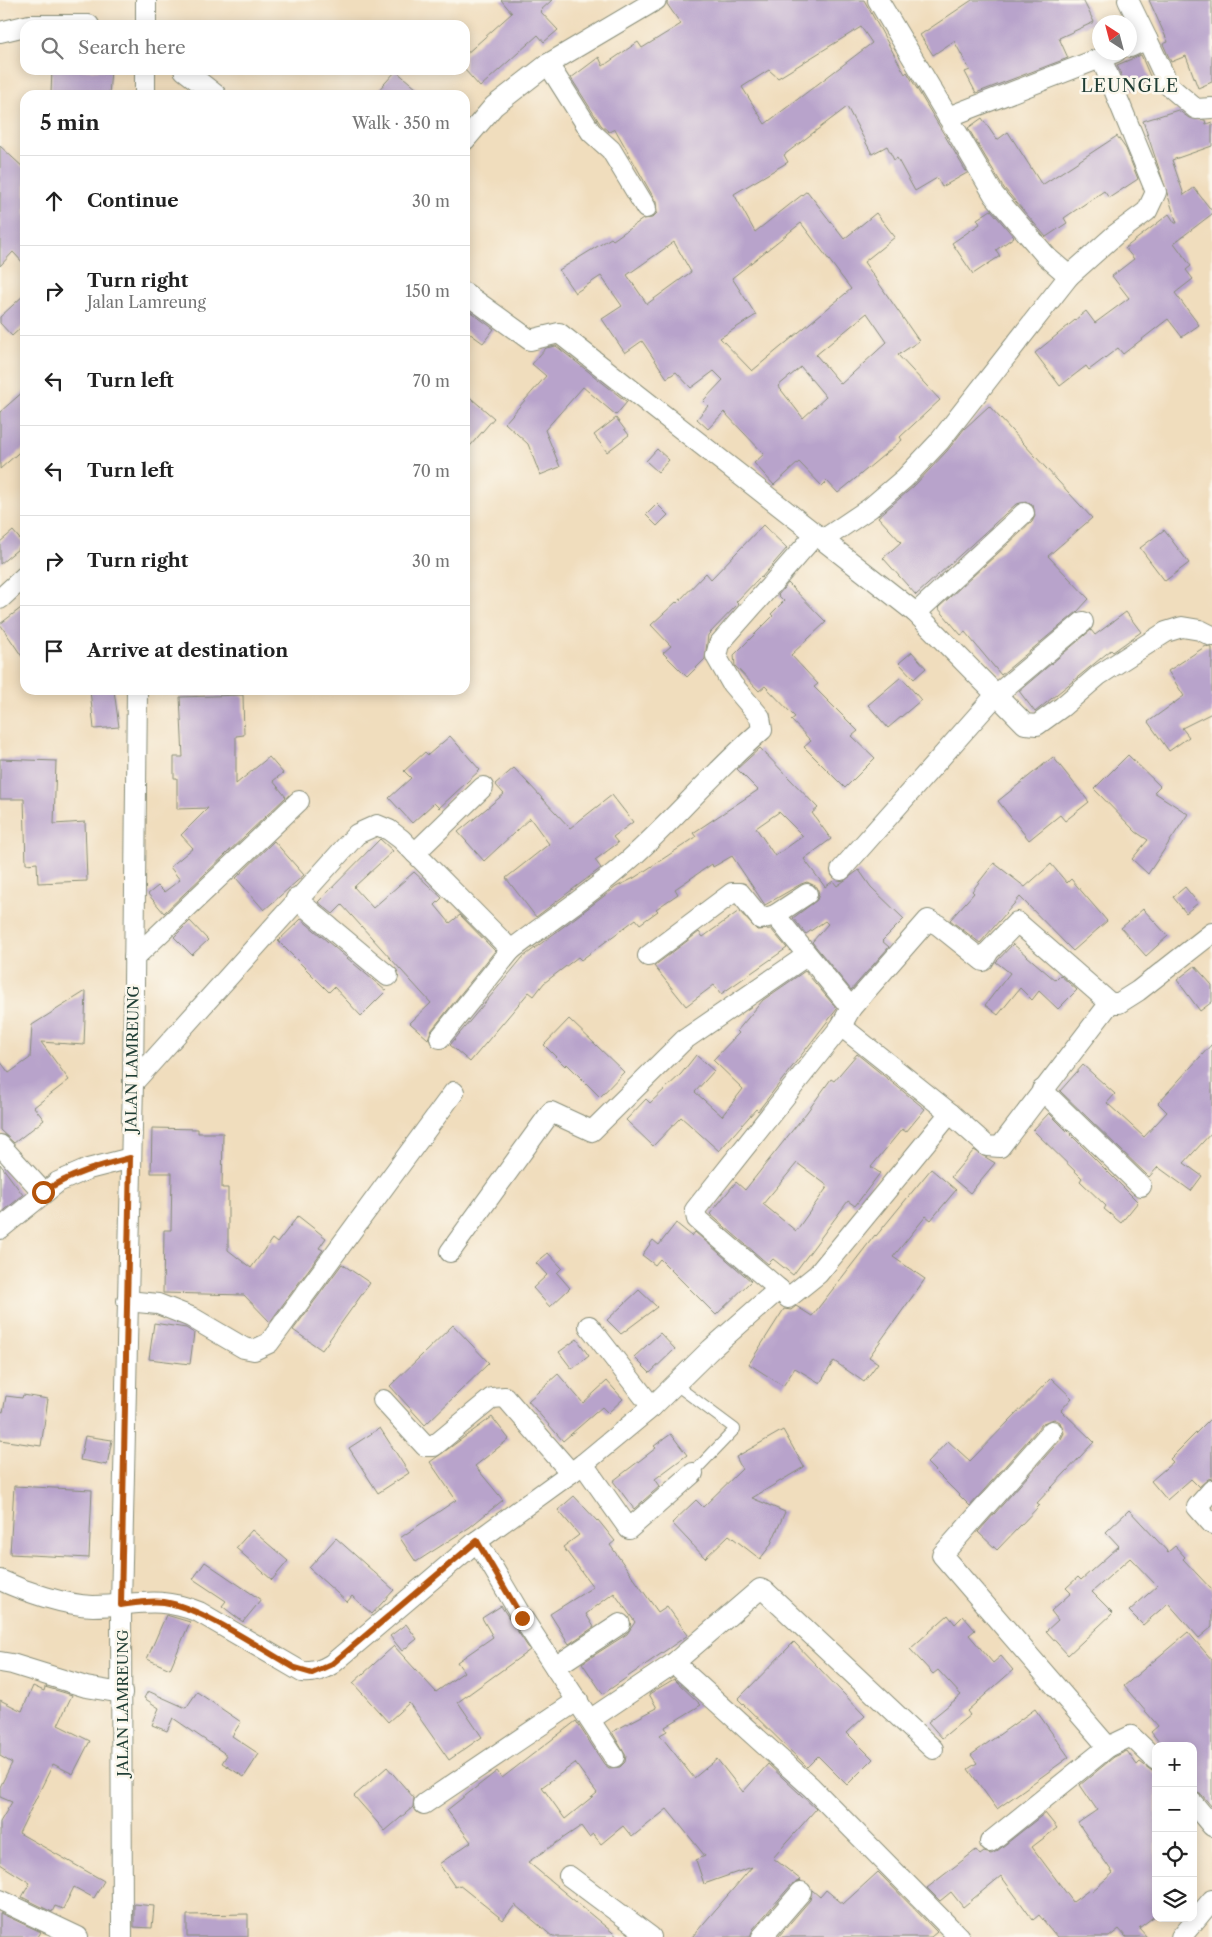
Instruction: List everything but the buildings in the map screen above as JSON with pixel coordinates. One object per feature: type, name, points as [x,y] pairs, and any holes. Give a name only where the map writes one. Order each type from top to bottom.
[{"type":"street","points":[[146,0],[146,20]]},
{"type":"street","points":[[470,134],[494,106],[548,64],[656,0]]},
{"type":"street","points":[[878,0],[994,195],[1047,257],[1069,276]]},
{"type":"street","points":[[1128,0],[1138,43],[1169,86],[1196,109],[1212,108]]},
{"type":"street","points":[[0,32],[20,27]]},
{"type":"street","points":[[948,117],[1095,60]]},
{"type":"street","points":[[440,1038],[511,950],[627,862],[668,824],[743,746],[762,730],[760,716],[732,684],[716,656],[719,644],[820,537],[870,508],[905,478],[939,442],[1069,276],[1116,234],[1147,211],[1156,192],[1110,60]]},
{"type":"street","points":[[548,64],[591,132],[611,150],[646,208]]},
{"type":"street","points":[[145,75],[145,90]]},
{"type":"street","points":[[190,75],[210,90]]},
{"type":"street","points":[[470,297],[530,340],[559,333],[916,613],[1025,724],[1037,725],[1062,707],[1099,675],[1166,632],[1182,627],[1200,630],[1212,636]]},
{"type":"street","points":[[916,613],[1024,513]]},
{"type":"street","points":[[0,599],[20,581]]},
{"type":"street","points":[[841,870],[996,695],[1083,622]]},
{"type":"street","name":"JALAN LAMREUNG","points":[[122,1937],[121,1605],[133,1083],[137,695]]},
{"type":"street","points":[[415,853],[483,786]]},
{"type":"street","points":[[134,958],[299,801]]},
{"type":"street","points":[[133,1083],[296,899],[357,834],[367,828],[377,825],[389,830],[415,853],[511,950]]},
{"type":"street","points":[[648,956],[732,893],[740,893],[761,919],[775,915],[807,894]]},
{"type":"street","points":[[296,899],[388,976]]},
{"type":"street","points":[[775,915],[806,956],[851,1008]]},
{"type":"street","points":[[950,1113],[818,1274],[788,1298],[697,1219],[695,1210],[841,1026],[851,1008],[928,920],[938,925],[983,962],[989,951],[1017,922],[1110,1002],[1119,1003],[1138,991],[1212,933]]},
{"type":"street","points":[[450,1252],[551,1112],[592,1131],[684,1040],[806,956]]},
{"type":"street","points":[[841,1026],[950,1113],[987,1146],[1000,1147],[1110,1002]]},
{"type":"street","points":[[1042,1090],[1141,1186]]},
{"type":"street","points":[[127,1301],[158,1304],[191,1317],[244,1348],[254,1350],[269,1343],[454,1092]]},
{"type":"street","points":[[0,1145],[43,1192]]},
{"type":"street","points":[[0,1229],[43,1192],[58,1182],[88,1169],[130,1158]]},
{"type":"street","points":[[0,1580],[48,1597],[91,1606],[162,1602],[182,1605],[199,1612],[295,1668],[312,1673],[332,1664],[477,1541],[577,1469],[652,1407],[711,1349],[778,1289]]},
{"type":"street","points":[[589,1326],[652,1407]]},
{"type":"street","points":[[383,1400],[425,1446],[429,1447],[434,1446],[492,1398],[504,1397],[577,1469],[629,1530],[693,1473]]},
{"type":"street","points":[[1052,1431],[942,1555],[1108,1747]]},
{"type":"street","points":[[1212,1490],[1198,1507],[1212,1524]]},
{"type":"street","points":[[477,1541],[555,1667],[591,1719],[614,1757]]},
{"type":"street","points":[[591,1719],[674,1663],[760,1590],[765,1591],[933,1749]]},
{"type":"street","points":[[555,1667],[620,1624]]},
{"type":"street","points":[[0,1662],[86,1687],[122,1693]]},
{"type":"street","points":[[674,1663],[811,1787],[959,1937]]},
{"type":"street","points":[[424,1804],[578,1700]]},
{"type":"street","points":[[990,1842],[1108,1747],[1131,1736],[1152,1756]]},
{"type":"street","points":[[1197,1809],[1212,1826]]},
{"type":"street","points":[[569,1876],[651,1937]]},
{"type":"street","points":[[762,1937],[801,1892]]},
{"type":"street","points":[[0,1900],[78,1937]]},
{"type":"street","points":[[1181,1937],[1212,1900]]},
{"type":"lane","points":[[676,1385],[735,1429],[693,1473]]},
{"type":"district","name":"LEUNGLE","points":[[1130,86]]},
{"type":"route","points":[[43,1192],[58,1182],[88,1169],[130,1158],[121,1605],[148,1601],[182,1605],[199,1612],[302,1672],[312,1673],[332,1664],[477,1541],[522,1618]]}]
